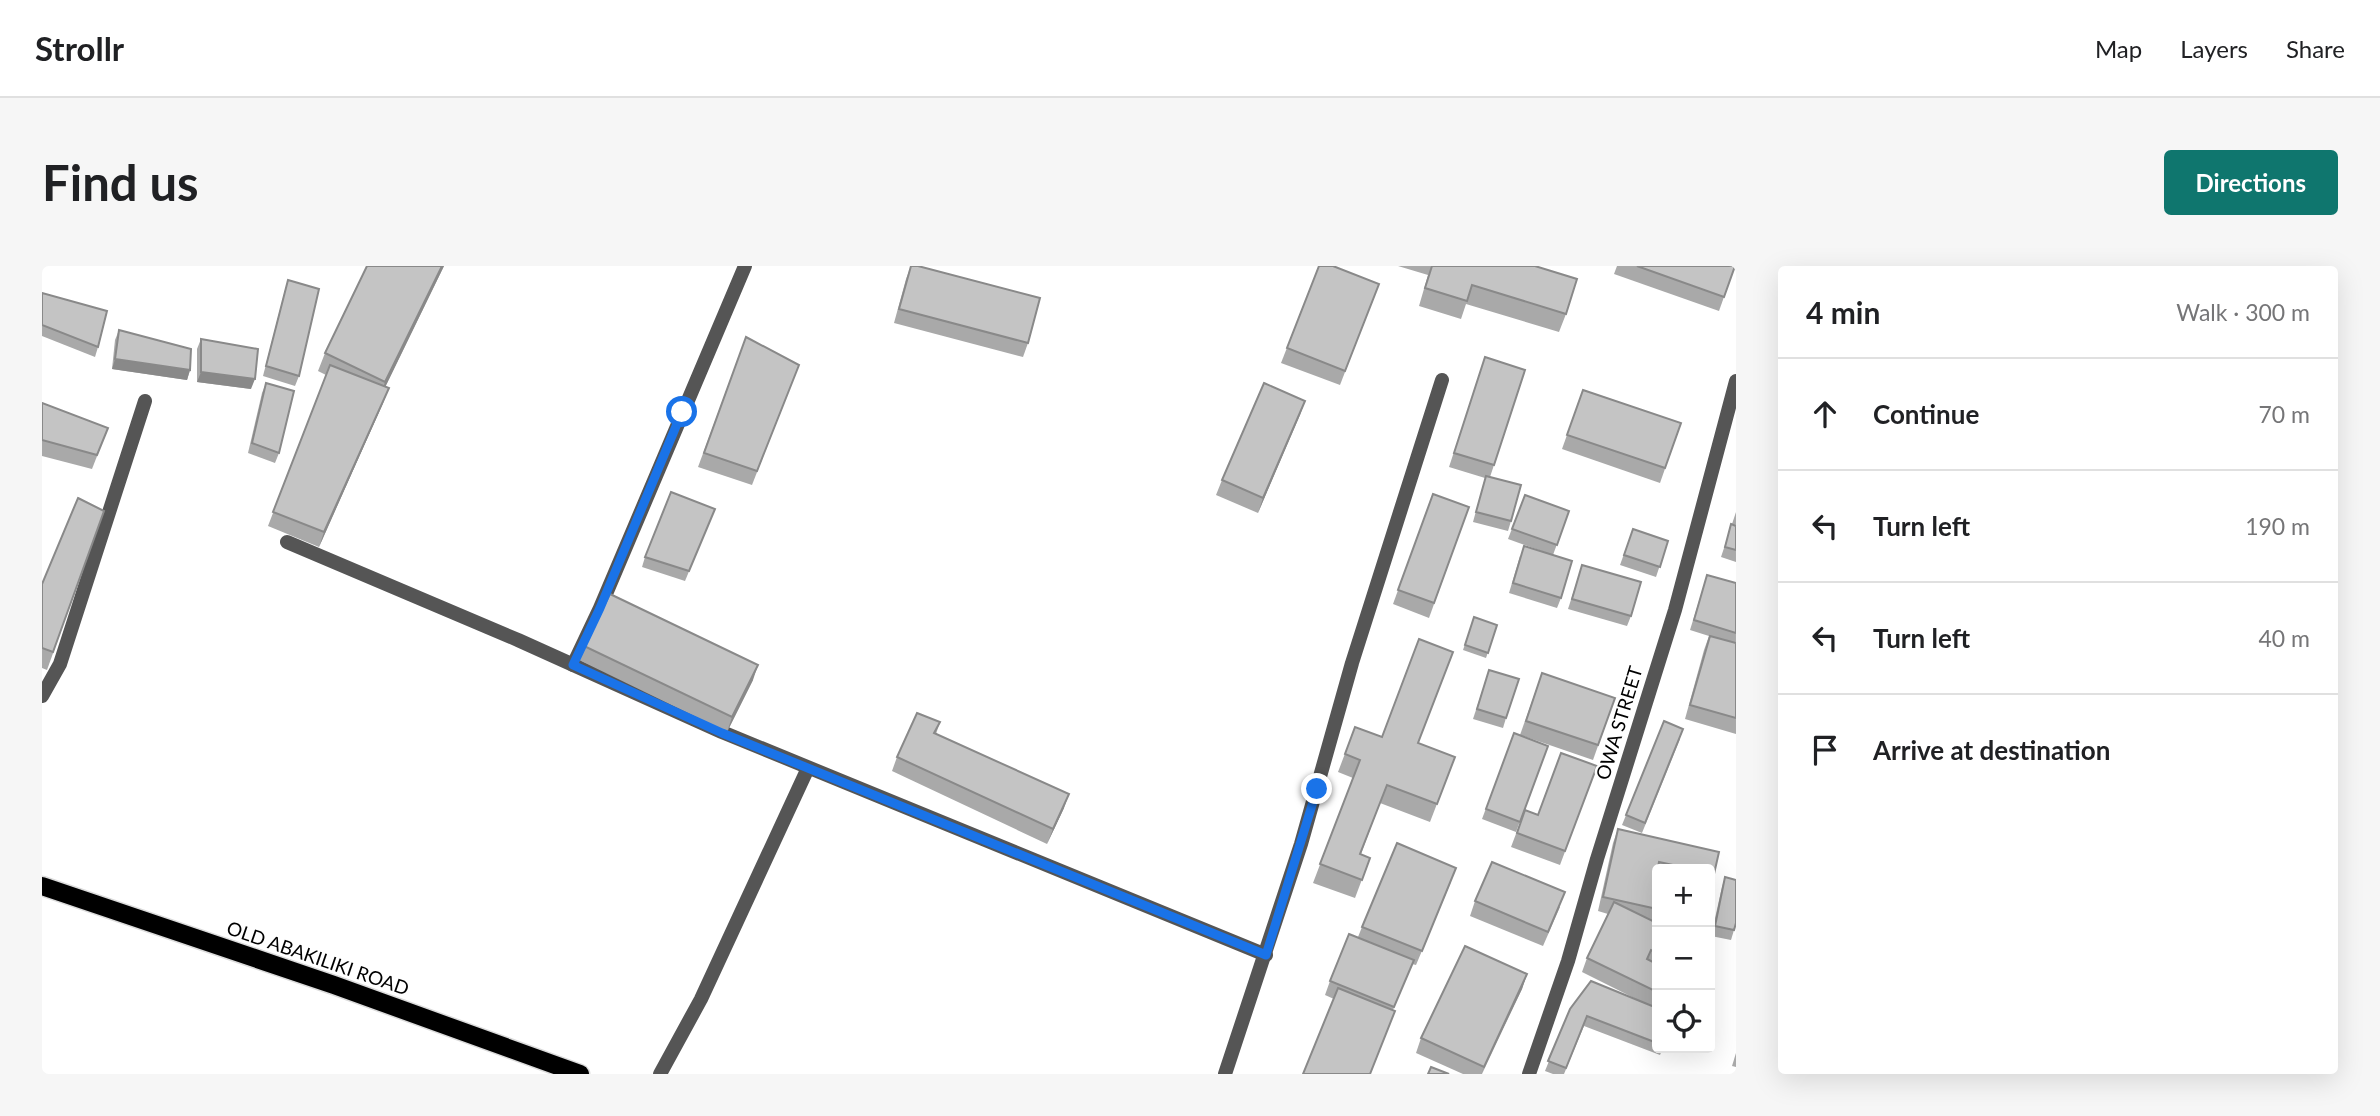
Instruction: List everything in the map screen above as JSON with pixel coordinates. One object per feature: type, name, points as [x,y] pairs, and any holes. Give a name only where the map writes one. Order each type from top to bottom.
[{"type":"main road","name":"OLD ABAKILIKI ROAD","points":[[42,886],[334,985],[580,1074]]},
{"type":"street","points":[[573,665],[600,608],[745,266]]},
{"type":"street","points":[[1225,1074],[1301,844],[1352,663],[1442,380]]},
{"type":"street","name":"OWA STREET","points":[[1529,1074],[1568,961],[1675,610],[1736,381]]},
{"type":"street","points":[[42,696],[60,664],[145,401]]},
{"type":"street","points":[[287,542],[428,601],[722,733],[1266,955]]},
{"type":"street","points":[[660,1074],[701,999],[808,768]]},
{"type":"building","points":[[367,266],[442,266],[385,382],[325,353]]},
{"type":"building","points":[[911,266],[1040,298],[1028,343],[899,309]]},
{"type":"building","points":[[1319,266],[1333,266],[1379,284],[1345,371],[1287,348]]},
{"type":"building","points":[[1432,266],[1535,266],[1577,279],[1566,314],[1472,285],[1467,301],[1425,288]]},
{"type":"building","points":[[1637,266],[1735,266],[1724,297]]},
{"type":"building","points":[[288,280],[319,289],[299,376],[266,366]]},
{"type":"building","points":[[42,293],[107,311],[98,347],[42,325]]},
{"type":"building","points":[[119,330],[191,349],[190,370],[115,359]]},
{"type":"building","points":[[746,337],[799,365],[757,471],[704,453]]},
{"type":"building","points":[[201,339],[258,349],[255,379],[201,372]]},
{"type":"building","points":[[1485,357],[1525,370],[1494,465],[1454,453]]},
{"type":"building","points":[[330,365],[389,388],[324,532],[273,512]]},
{"type":"building","points":[[266,383],[294,391],[279,453],[252,443]]},
{"type":"building","points":[[1264,383],[1305,401],[1263,498],[1222,480]]},
{"type":"building","points":[[1583,390],[1681,423],[1665,468],[1567,435]]},
{"type":"building","points":[[42,403],[108,428],[97,455],[42,440]]},
{"type":"building","points":[[1486,476],[1521,485],[1511,521],[1476,512]]},
{"type":"building","points":[[671,492],[715,509],[689,571],[645,557]]},
{"type":"building","points":[[1433,494],[1469,507],[1434,603],[1398,590]]},
{"type":"building","points":[[1525,495],[1569,511],[1557,545],[1512,529]]},
{"type":"building","points":[[78,498],[104,511],[53,652],[42,648],[42,584]]},
{"type":"building","points":[[1731,524],[1736,526],[1736,550],[1725,547]]},
{"type":"building","points":[[1633,529],[1668,541],[1660,567],[1624,555]]},
{"type":"building","points":[[1524,546],[1572,561],[1561,598],[1513,583]]},
{"type":"building","points":[[1582,565],[1641,582],[1631,616],[1572,599]]},
{"type":"building","points":[[1707,575],[1736,583],[1736,633],[1694,620]]},
{"type":"building","points":[[610,594],[758,665],[732,717],[584,646]]},
{"type":"building","points":[[1474,617],[1497,625],[1488,653],[1465,645]]},
{"type":"building","points":[[1710,636],[1736,643],[1736,718],[1690,705]]},
{"type":"building","points":[[1419,639],[1453,652],[1418,743],[1455,757],[1437,804],[1387,785],[1360,854],[1370,858],[1362,880],[1320,864],[1360,760],[1345,754],[1355,727],[1382,737]]},
{"type":"building","points":[[1489,670],[1519,679],[1506,718],[1477,709]]},
{"type":"building","points":[[1542,673],[1615,698],[1598,745],[1526,721]]},
{"type":"building","points":[[917,713],[940,722],[934,733],[1069,794],[1053,829],[897,757]]},
{"type":"building","points":[[1664,721],[1683,729],[1645,823],[1626,815]]},
{"type":"building","points":[[1514,733],[1548,746],[1520,822],[1486,809]]},
{"type":"building","points":[[1561,753],[1597,766],[1565,851],[1517,833],[1525,810],[1538,815]]},
{"type":"building","points":[[1618,829],[1719,852],[1715,870],[1715,864],[1652,864],[1652,908],[1603,897]]},
{"type":"building","points":[[1397,843],[1456,868],[1422,951],[1362,927]]},
{"type":"building","points":[[1492,862],[1565,892],[1548,932],[1475,901]]},
{"type":"building","points":[[1725,877],[1736,880],[1734,930],[1715,926]]},
{"type":"building","points":[[1614,902],[1652,921],[1652,950],[1647,959],[1652,962],[1652,990],[1587,958]]},
{"type":"building","points":[[1349,934],[1414,960],[1394,1007],[1330,981]]},
{"type":"building","points":[[1465,946],[1527,974],[1484,1067],[1421,1038]]},
{"type":"building","points":[[1591,981],[1652,1006],[1652,1041],[1587,1016],[1566,1068],[1548,1061],[1570,1009]]},
{"type":"building","points":[[1338,988],[1395,1011],[1370,1074],[1303,1074]]},
{"type":"building","points":[[1431,1067],[1449,1074],[1428,1074]]},
{"type":"route","points":[[682,412],[600,608],[573,665],[722,733],[1083,878],[1266,955],[1317,789]]}]
